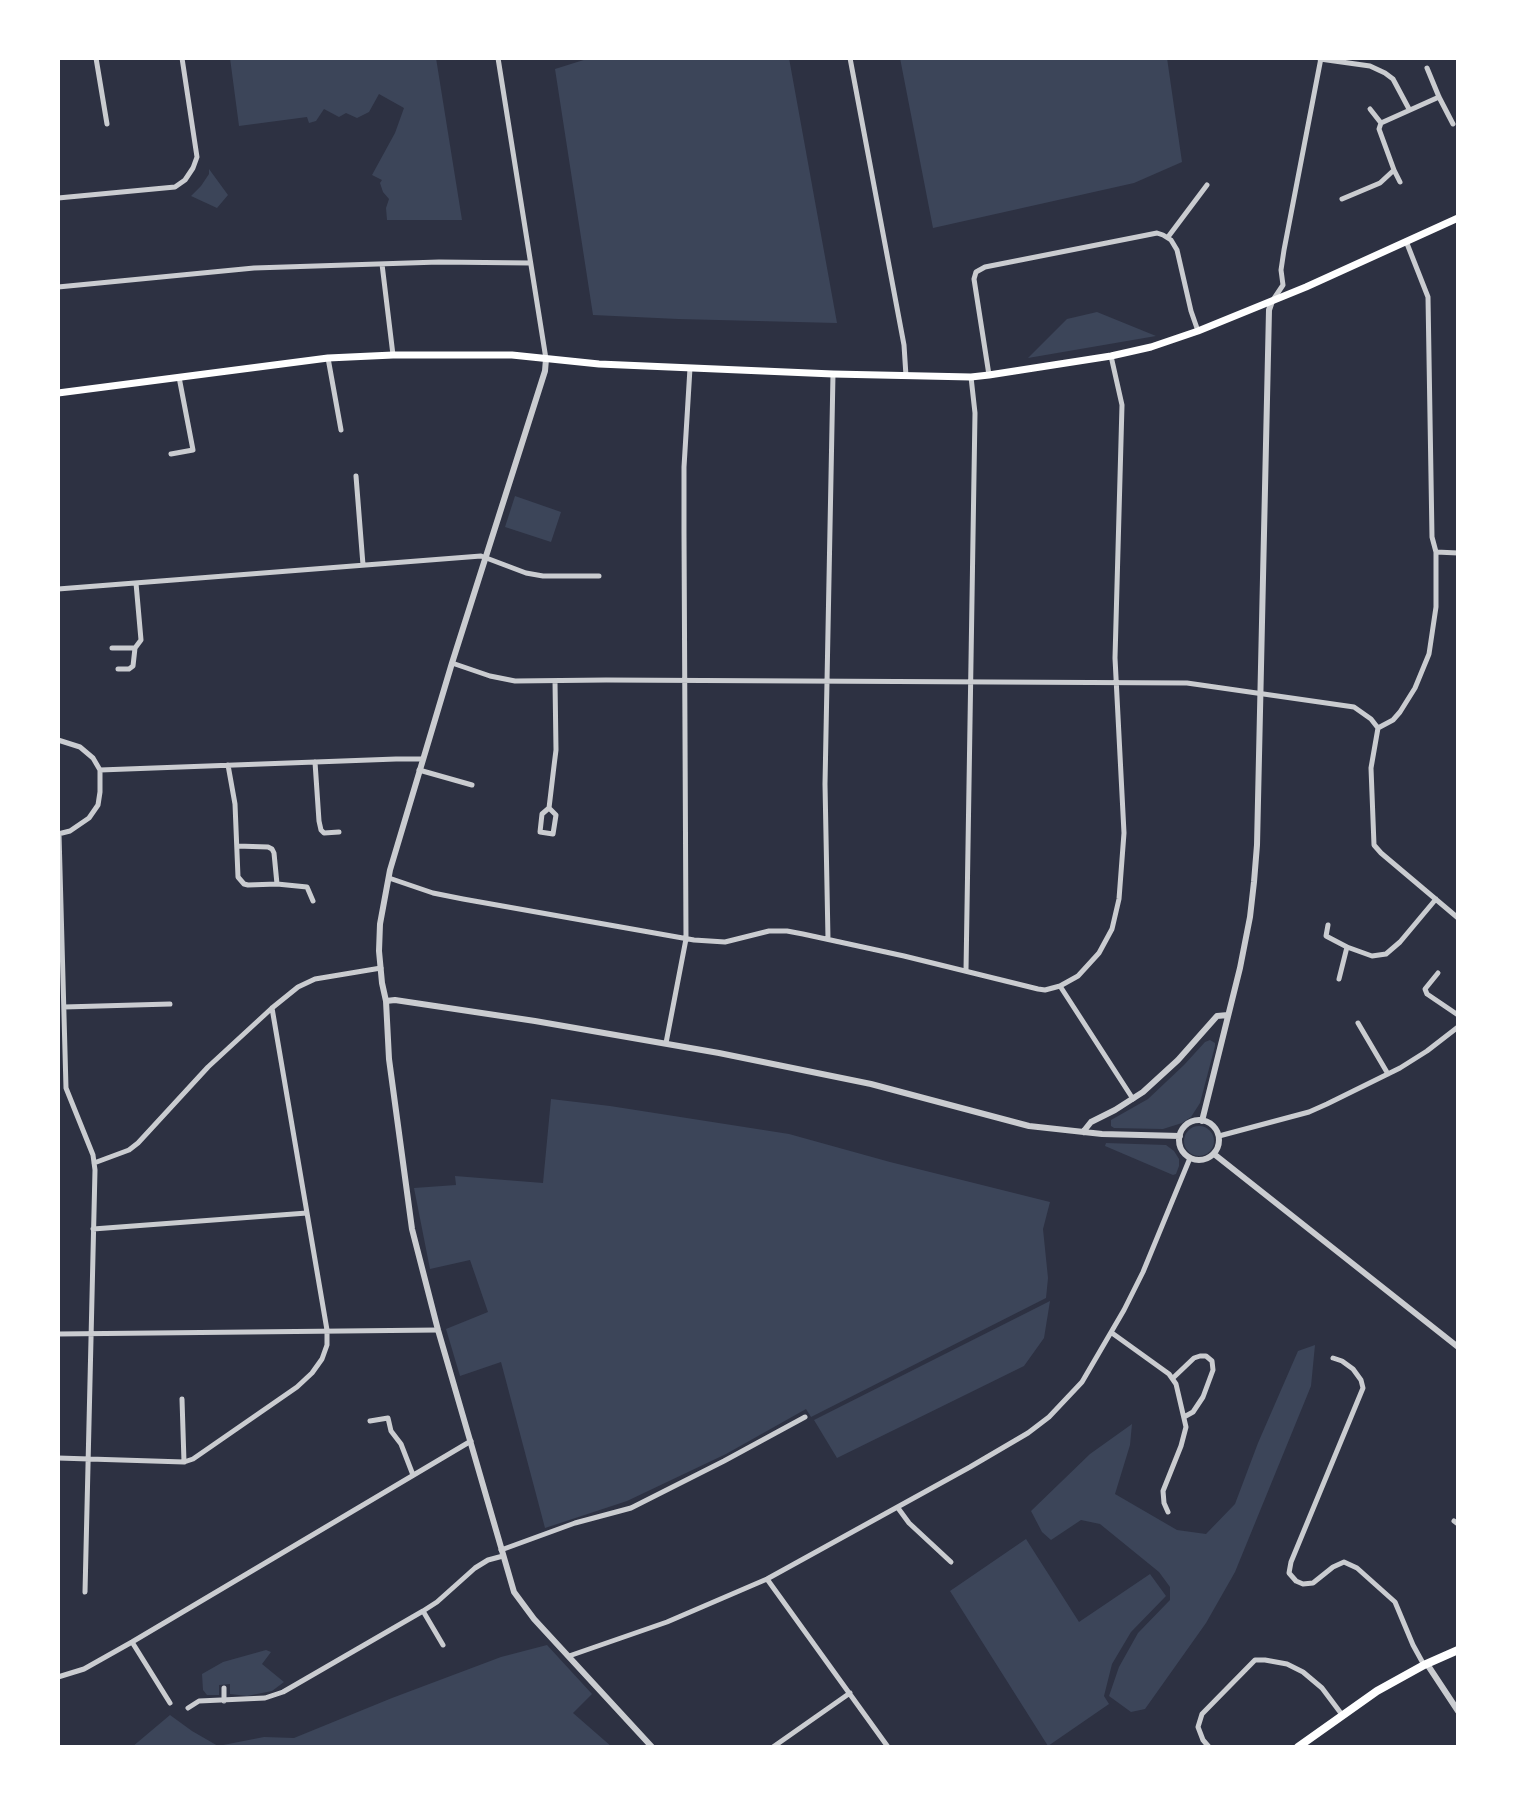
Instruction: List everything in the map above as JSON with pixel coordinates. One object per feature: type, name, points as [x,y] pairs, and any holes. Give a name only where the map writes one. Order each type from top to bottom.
[{"type":"main road","points":[[58,393],[328,358],[393,355],[503,355],[599,364],[833,374],[989,375],[1151,347],[1272,301],[1458,218]]},
{"type":"main road","points":[[1298,1747],[1377,1691],[1458,1650]]},
{"type":"street","points":[[96,58],[107,124]]},
{"type":"street","points":[[58,198],[175,187],[185,180],[197,157],[182,58]]},
{"type":"street","points":[[498,58],[546,359],[545,371],[422,759],[381,913],[379,951],[389,1059],[412,1229],[502,1553],[518,1598],[534,1619],[652,1747]]},
{"type":"street","points":[[850,58],[904,345],[906,376]]},
{"type":"street","points":[[1202,1121],[1245,944],[1254,882],[1269,310],[1283,285],[1281,270],[1284,250],[1320,58],[1370,66],[1385,73],[1393,79],[1409,109]]},
{"type":"street","points":[[1370,66],[1373,58]]},
{"type":"street","points":[[1427,68],[1453,124]]},
{"type":"street","points":[[1400,182],[1379,129],[1381,123],[1439,97]]},
{"type":"street","points":[[1370,109],[1381,123]]},
{"type":"street","points":[[1342,199],[1380,183],[1394,170]]},
{"type":"street","points":[[1168,237],[1207,185]]},
{"type":"street","points":[[989,375],[974,284],[975,275],[980,269],[1157,233],[1168,237],[1177,250],[1198,331]]},
{"type":"street","points":[[1378,728],[1393,720],[1415,688],[1425,665],[1435,622],[1436,552],[1432,537],[1428,297],[1406,241]]},
{"type":"street","points":[[58,287],[254,268],[439,262],[530,263]]},
{"type":"street","points":[[382,264],[393,355]]},
{"type":"street","points":[[389,878],[433,893],[686,939],[725,942],[758,933],[787,931],[1038,989],[1060,986],[1078,976],[1095,960],[1112,929],[1119,899],[1124,833],[1116,682],[1122,405],[1111,356]]},
{"type":"street","points":[[328,358],[341,430]]},
{"type":"street","points":[[666,1043],[686,939],[684,467],[690,368]]},
{"type":"street","points":[[828,939],[825,827],[833,374]]},
{"type":"street","points":[[171,454],[193,450],[179,377]]},
{"type":"street","points":[[966,971],[975,413],[971,377]]},
{"type":"street","points":[[356,476],[363,565]]},
{"type":"street","points":[[1436,552],[1458,553]]},
{"type":"street","points":[[58,589],[481,556],[543,576],[599,576]]},
{"type":"street","points":[[118,669],[133,666],[135,648],[141,640],[136,583]]},
{"type":"street","points":[[112,648],[135,648]]},
{"type":"street","points":[[452,663],[506,680],[1187,683],[1354,707],[1378,728],[1371,768],[1374,845],[1458,918]]},
{"type":"street","points":[[549,808],[556,815],[553,834],[540,832],[542,814],[549,808],[556,750],[555,681]]},
{"type":"street","points":[[58,740],[88,752],[100,770],[96,809],[79,826],[58,834],[66,1088],[94,1163],[85,1592]]},
{"type":"street","points":[[100,770],[422,759]]},
{"type":"street","points":[[315,762],[321,830],[324,833],[339,832]]},
{"type":"street","points":[[228,765],[235,804],[238,877],[241,882],[248,885],[307,887],[313,901]]},
{"type":"street","points":[[419,770],[472,785]]},
{"type":"street","points":[[237,846],[272,849],[277,884]]},
{"type":"street","points":[[1328,925],[1326,936],[1347,947],[1372,956],[1386,954],[1436,899]]},
{"type":"street","points":[[1339,979],[1347,947]]},
{"type":"street","points":[[94,1163],[129,1150],[138,1143],[208,1067],[298,987],[308,981],[381,968]]},
{"type":"street","points":[[1438,973],[1425,989],[1427,994],[1458,1015]]},
{"type":"street","points":[[1060,986],[1133,1100]]},
{"type":"street","points":[[386,1001],[441,1006],[666,1043],[871,1084],[1018,1123],[1083,1132],[1180,1136]]},
{"type":"street","points":[[64,1007],[170,1004]]},
{"type":"street","points":[[58,1458],[184,1462],[265,1411],[305,1380],[322,1359],[327,1332],[272,1008]]},
{"type":"street","points":[[1083,1132],[1091,1122],[1133,1100],[1178,1060],[1217,1016],[1228,1015]]},
{"type":"street","points":[[1358,1023],[1388,1074]]},
{"type":"street","points":[[1219,1136],[1309,1112],[1388,1074],[1427,1051],[1458,1027]]},
{"type":"street","points":[[58,1089],[66,1088]]},
{"type":"street","points":[[1202,1121],[1212,1125],[1219,1136],[1214,1154],[1203,1160],[1190,1158],[1182,1150],[1180,1136],[1189,1123],[1202,1121]]},
{"type":"street","points":[[1214,1154],[1458,1347]]},
{"type":"street","points":[[569,1656],[667,1622],[767,1579],[898,1508],[1018,1439],[1049,1417],[1082,1382],[1112,1333],[1143,1272],[1190,1158]]},
{"type":"street","points":[[93,1229],[307,1213]]},
{"type":"street","points":[[58,1334],[438,1330]]},
{"type":"street","points":[[1112,1333],[1173,1378],[1186,1427],[1163,1491],[1168,1512]]},
{"type":"street","points":[[1173,1378],[1194,1358],[1206,1356],[1212,1361],[1213,1370],[1203,1397],[1193,1412],[1184,1417]]},
{"type":"street","points":[[1333,1358],[1353,1369],[1363,1388],[1289,1573],[1303,1584],[1313,1583],[1344,1562],[1357,1568],[1395,1602],[1413,1645],[1458,1711]]},
{"type":"street","points":[[182,1399],[184,1462]]},
{"type":"street","points":[[188,1708],[199,1701],[265,1698],[283,1692],[437,1602],[488,1560],[575,1523],[631,1508],[805,1417]]},
{"type":"street","points":[[370,1421],[388,1418],[391,1431],[401,1444],[413,1475]]},
{"type":"street","points":[[58,1677],[84,1669],[132,1642],[471,1441]]},
{"type":"street","points":[[898,1508],[909,1523],[951,1562]]},
{"type":"street","points":[[767,1579],[888,1747]]},
{"type":"street","points":[[423,1611],[443,1645]]},
{"type":"street","points":[[132,1642],[170,1703]]},
{"type":"street","points":[[1209,1747],[1198,1727],[1202,1714],[1255,1660],[1287,1664],[1303,1672],[1322,1688],[1343,1716]]},
{"type":"street","points":[[224,1688],[224,1701]]},
{"type":"street","points":[[773,1747],[850,1693]]},
{"type":"shaded area","points":[[230,58],[436,58],[462,220],[387,220],[389,199],[383,192],[382,180],[372,175],[395,133],[404,108],[379,94],[369,112],[357,118],[346,113],[339,117],[324,109],[316,121],[309,123],[307,117],[239,126]]},
{"type":"shaded area","points":[[590,58],[789,58],[837,323],[593,315],[555,69]]},
{"type":"shaded area","points":[[900,58],[1167,58],[1182,162],[1134,183],[933,228]]},
{"type":"shaded area","points":[[209,169],[228,195],[217,208],[191,196],[209,174]]},
{"type":"shaded area","points":[[1097,312],[1156,336],[1028,358],[1067,319]]},
{"type":"shaded area","points":[[515,496],[561,512],[551,542],[505,527]]},
{"type":"shaded area","points":[[1210,1040],[1215,1046],[1200,1103],[1191,1117],[1163,1129],[1111,1126],[1111,1120],[1148,1099]]},
{"type":"shaded area","points":[[551,1099],[789,1134],[1050,1202],[1043,1229],[1048,1278],[1046,1298],[811,1417],[806,1409],[726,1454],[627,1501],[545,1528],[501,1362],[460,1376],[446,1329],[488,1312],[470,1260],[430,1269],[414,1188],[456,1185],[455,1176],[543,1183]]},
{"type":"shaded area","points":[[1199,1126],[1210,1130],[1214,1141],[1210,1152],[1199,1156],[1188,1152],[1184,1141],[1188,1130]]},
{"type":"shaded area","points":[[1106,1143],[1166,1145],[1179,1159],[1176,1174],[1105,1146]]},
{"type":"shaded area","points":[[1050,1301],[1044,1338],[1024,1366],[837,1458],[814,1420]]},
{"type":"shaded area","points":[[1315,1345],[1311,1386],[1235,1572],[1206,1623],[1145,1709],[1131,1712],[1109,1696],[1119,1667],[1138,1633],[1170,1600],[1170,1587],[1159,1572],[1100,1524],[1081,1520],[1051,1540],[1042,1532],[1031,1511],[1090,1454],[1132,1424],[1130,1445],[1115,1494],[1177,1530],[1206,1534],[1235,1504],[1298,1351]]},
{"type":"shaded area","points":[[1026,1539],[1079,1622],[1150,1574],[1166,1596],[1131,1632],[1112,1664],[1104,1696],[1109,1704],[1048,1746],[950,1591]]},
{"type":"shaded area","points":[[547,1645],[592,1694],[573,1713],[612,1747],[132,1747],[170,1715],[218,1746],[264,1737],[294,1738],[501,1657]]},
{"type":"shaded area","points":[[266,1650],[271,1652],[262,1664],[284,1682],[272,1691],[247,1696],[230,1694],[230,1684],[219,1685],[219,1695],[207,1695],[203,1690],[202,1674],[223,1662]]}]
